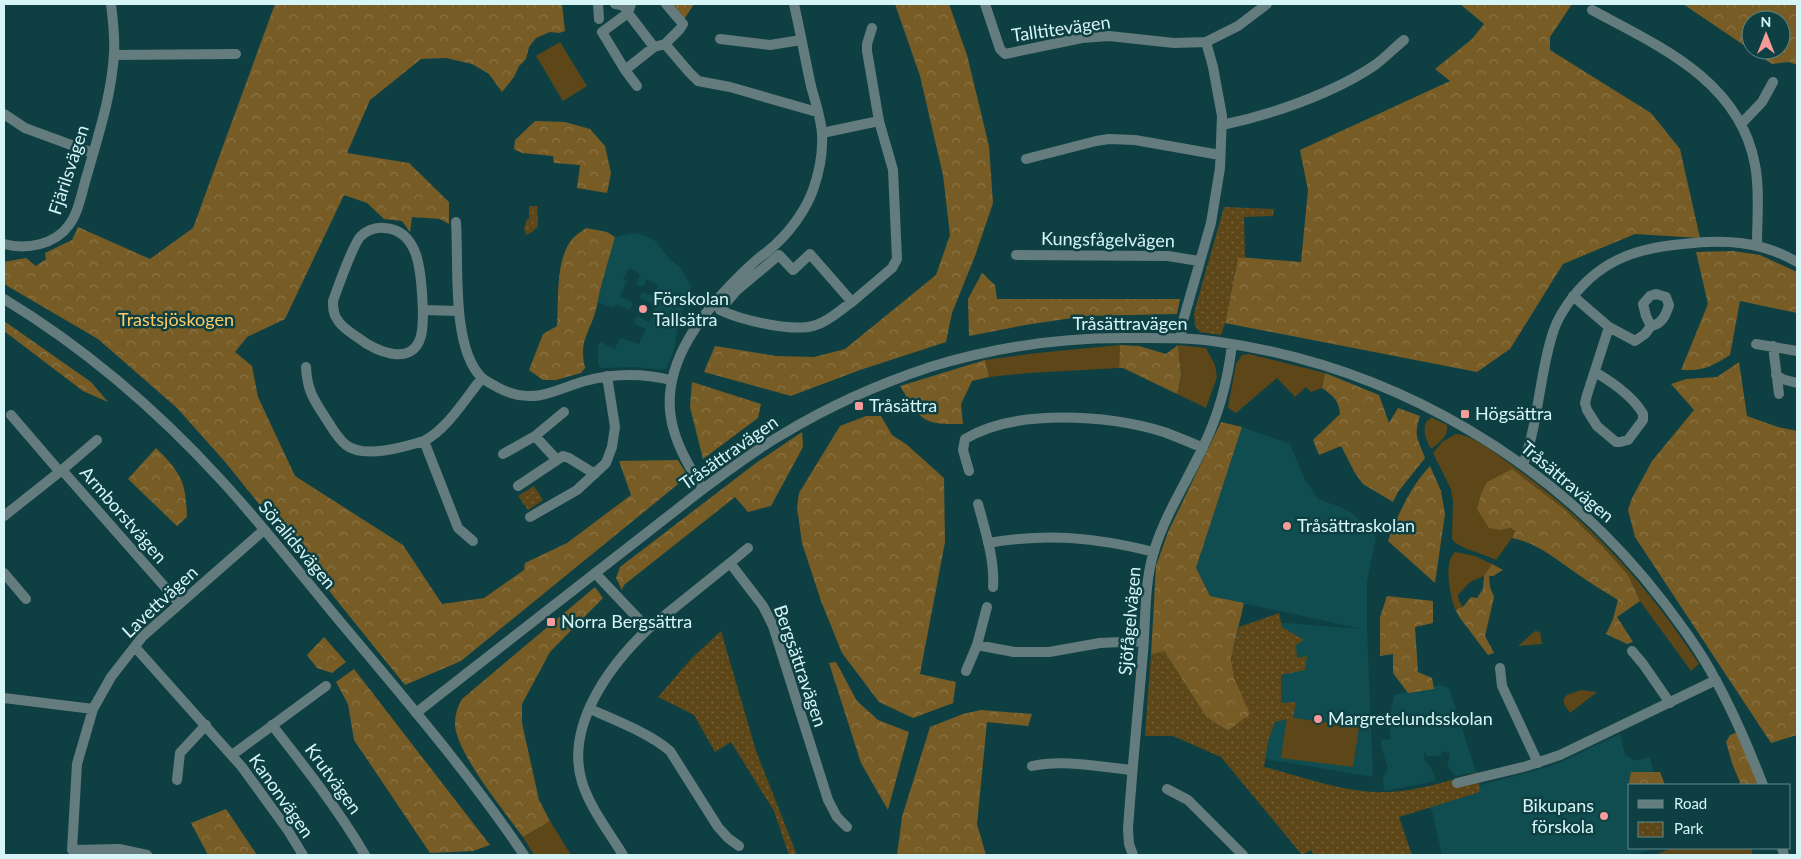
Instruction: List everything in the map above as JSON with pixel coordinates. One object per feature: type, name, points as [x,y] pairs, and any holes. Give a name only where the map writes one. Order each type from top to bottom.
[{"type":"street","name":"Fjärilsvägen","points":[[4,244],[23,247],[43,244],[61,234],[68,227],[76,211],[94,153],[105,108],[114,55],[112,4]]},
{"type":"street","points":[[599,19],[598,4],[623,4],[629,8],[654,47]]},
{"type":"street","points":[[625,70],[654,47],[665,44],[680,29],[683,24],[666,4]]},
{"type":"street","points":[[703,489],[674,432],[670,410],[671,380],[686,342],[713,304],[742,274],[779,242],[799,217],[813,188],[819,164],[822,133],[794,4]]},
{"type":"street","name":"Talltitevägen","points":[[985,4],[1000,49],[1005,54],[1082,38],[1109,36],[1174,43],[1206,42]]},
{"type":"street","points":[[1181,338],[1183,321],[1215,202],[1219,180],[1222,124],[1213,67],[1206,42],[1238,26],[1267,4]]},
{"type":"street","points":[[629,8],[602,32],[637,86]]},
{"type":"street","points":[[1592,10],[1681,60],[1718,92],[1742,123],[1750,143],[1757,180],[1757,245]]},
{"type":"street","points":[[852,302],[810,254],[793,270],[779,255],[736,291],[720,310],[767,324],[798,327],[814,326],[825,321],[852,302],[892,268],[897,259],[893,170],[879,121],[866,51],[872,28]]},
{"type":"street","points":[[720,39],[770,45],[801,40]]},
{"type":"street","points":[[1222,124],[1287,106],[1340,84],[1376,64],[1404,40]]},
{"type":"street","points":[[665,44],[698,81],[730,87],[817,112]]},
{"type":"street","points":[[114,55],[236,54]]},
{"type":"street","points":[[1742,123],[1762,102],[1773,82]]},
{"type":"street","points":[[4,114],[25,128],[94,153]]},
{"type":"street","points":[[822,133],[879,121]]},
{"type":"street","points":[[1026,159],[1109,139],[1135,140],[1220,155]]},
{"type":"street","points":[[456,222],[459,311],[464,348],[482,378],[508,393],[528,396],[607,376],[633,374],[671,380]]},
{"type":"street","points":[[376,228],[387,228],[397,231],[406,238],[414,249],[419,264],[423,310],[422,327],[418,342],[412,350],[399,355],[377,350],[345,328],[336,318],[333,311],[333,301],[357,242],[365,233],[376,228]]},
{"type":"street","points":[[1523,465],[1532,442],[1551,337],[1556,323],[1582,285],[1601,269],[1634,252],[1650,248],[1716,241],[1757,245],[1797,262]]},
{"type":"street","name":"Kungsfågelvägen","points":[[1016,255],[1168,256],[1199,261]]},
{"type":"street","points":[[1573,296],[1609,327],[1635,341],[1645,334],[1650,326]]},
{"type":"street","name":"Söralidsvägen","points":[[4,299],[74,346],[147,406],[222,481],[416,713],[524,855]]},
{"type":"street","points":[[423,310],[459,311]]},
{"type":"street","points":[[1595,372],[1616,386],[1637,405],[1643,414],[1643,420],[1628,440],[1624,442],[1616,442],[1597,426],[1587,410],[1586,395],[1609,327]]},
{"type":"street","name":"Tråsättravägen","points":[[416,713],[703,489],[774,440],[814,416],[886,383],[931,367],[1006,348],[1092,338],[1181,338],[1232,344],[1273,352],[1352,375],[1397,393],[1462,425],[1523,465],[1577,508],[1610,540],[1640,572],[1688,634],[1716,680],[1750,751],[1763,784]]},
{"type":"street","name":"Sjöfågelvägen","points":[[1133,855],[1129,844],[1128,829],[1132,770],[1147,591],[1154,552],[1176,499],[1203,448],[1215,419],[1230,365],[1232,344]]},
{"type":"street","points":[[1756,344],[1797,351]]},
{"type":"street","points":[[1772,346],[1779,394]]},
{"type":"street","points":[[306,367],[310,392],[340,438],[347,446],[357,450],[371,451],[424,441],[431,437],[442,427],[482,378]]},
{"type":"street","points":[[1776,374],[1797,383]]},
{"type":"street","points":[[530,517],[577,490],[606,464],[616,427],[607,376]]},
{"type":"street","points":[[503,454],[535,436],[564,412]]},
{"type":"street","name":"Armborstvägen","points":[[11,415],[179,603]]},
{"type":"street","points":[[969,471],[963,450],[965,439],[984,429],[1029,420],[1079,418],[1120,422],[1163,432],[1203,448]]},
{"type":"street","points":[[535,436],[557,460]]},
{"type":"street","name":"Armborstvägen","points":[[4,516],[97,440]]},
{"type":"street","points":[[424,441],[458,528],[473,542]]},
{"type":"street","points":[[518,486],[563,456],[595,474]]},
{"type":"street","points":[[978,504],[988,543],[994,579],[993,587]]},
{"type":"street","name":"Lavettvägen","points":[[147,855],[119,849],[72,852],[78,764],[93,709],[111,677],[143,636],[264,530]]},
{"type":"street","points":[[988,543],[1031,537],[1072,537],[1154,552]]},
{"type":"street","points":[[623,855],[592,805],[582,784],[578,756],[583,725],[598,691],[611,670],[648,629],[748,548]]},
{"type":"street","name":"Bergsättravägen","points":[[730,563],[768,615],[828,800],[837,817],[847,827]]},
{"type":"street","points":[[4,573],[26,599]]},
{"type":"street","points":[[595,573],[648,629]]},
{"type":"street","points":[[966,671],[977,645],[987,607]]},
{"type":"street","points":[[977,645],[1014,652],[1049,652],[1100,643],[1144,641]]},
{"type":"street","name":"Kanonvägen","points":[[135,647],[232,755],[287,828],[303,855]]},
{"type":"street","points":[[1632,651],[1670,703]]},
{"type":"street","points":[[1500,668],[1502,686],[1538,763]]},
{"type":"street","points":[[1457,783],[1538,763],[1572,750],[1716,680]]},
{"type":"street","name":"Kanonvägen","points":[[232,755],[326,686]]},
{"type":"street","points":[[4,698],[93,709]]},
{"type":"street","points":[[590,709],[635,730],[666,748],[718,827],[739,846]]},
{"type":"street","name":"Krutvägen","points":[[272,725],[344,819],[365,855]]},
{"type":"street","points":[[177,780],[180,753],[206,726]]},
{"type":"street","points":[[1032,766],[1053,763],[1132,770]]},
{"type":"street","points":[[1167,789],[1188,800],[1243,855]]},
{"type":"shaded area","points":[[634,233],[649,237],[655,241],[680,268],[691,286],[678,325],[674,349],[667,368],[664,370],[635,367],[600,368],[598,362],[598,346],[600,342],[615,349],[620,338],[639,344],[646,329],[634,323],[637,316],[649,322],[656,306],[640,298],[642,292],[653,296],[658,285],[647,279],[643,287],[636,284],[640,274],[629,268],[623,280],[627,281],[620,296],[633,303],[630,310],[616,304],[614,308],[597,302],[615,237]]},
{"type":"shaded area","points":[[1242,427],[1290,444],[1305,480],[1318,499],[1343,508],[1353,514],[1376,537],[1367,582],[1373,777],[1261,758],[1262,621],[1361,629],[1210,596],[1196,568]]},
{"type":"shaded area","points":[[1440,685],[1449,688],[1476,772],[1455,776],[1447,765],[1450,753],[1441,751],[1441,756],[1426,756],[1426,753],[1424,753],[1424,759],[1431,768],[1436,781],[1384,791],[1383,778],[1388,768],[1381,747],[1381,740],[1391,739],[1389,723],[1394,695]]},
{"type":"shaded area","name":"Margretelundsskolan","points":[[1620,734],[1625,755],[1636,761],[1650,757],[1656,784],[1628,784],[1628,849],[1651,849],[1635,855],[1442,855],[1432,811],[1428,806],[1416,808],[1416,812],[1389,817],[1477,784],[1481,785],[1551,766]]},
{"type":"green space","name":"Trastsjöskogen","points":[[275,4],[562,4],[565,31],[559,33],[550,32],[536,38],[529,47],[526,59],[519,66],[514,77],[502,92],[489,74],[472,64],[446,58],[421,59],[370,100],[347,153],[409,163],[449,202],[449,224],[440,219],[412,217],[410,232],[402,221],[384,219],[367,203],[344,195],[285,319],[247,337],[235,352],[252,366],[258,397],[295,476],[403,545],[442,604],[484,598],[524,570],[525,563],[567,543],[631,495],[619,461],[678,460],[687,475],[461,661],[405,685],[226,463],[177,408],[98,339],[4,284],[4,262],[26,258],[36,266],[46,259],[45,253],[72,240],[78,227],[150,259],[193,228]]},
{"type":"green space","points":[[671,4],[694,4],[683,21]]},
{"type":"green space","points":[[895,4],[949,4],[967,55],[989,146],[993,203],[975,256],[952,313],[946,342],[860,370],[791,396],[704,372],[715,346],[776,356],[814,357],[845,349],[936,275],[950,235],[943,175],[920,76]]},
{"type":"green space","points":[[1460,4],[1572,4],[1550,37],[1550,50],[1651,113],[1680,149],[1700,238],[1635,234],[1563,264],[1510,349],[1477,372],[1225,323],[1238,257],[1301,262],[1308,190],[1300,150],[1450,81],[1435,69],[1472,39],[1484,24]]},
{"type":"green space","points":[[1683,4],[1797,4],[1797,65],[1789,62],[1772,64],[1766,60],[1791,60],[1791,10],[1741,10],[1741,43]]},
{"type":"green space","points":[[560,42],[587,86],[563,101],[536,56]]},
{"type":"green space","points":[[535,121],[565,122],[590,129],[605,146],[611,173],[607,193],[577,188],[580,165],[554,163],[553,156],[522,153],[514,149],[515,140]]},
{"type":"green space","points":[[529,206],[537,206],[538,226],[526,235],[524,229],[527,219],[529,219]]},
{"type":"green space","points":[[1224,207],[1274,209],[1273,216],[1244,217],[1245,258],[1238,258],[1221,335],[1200,332],[1195,326],[1194,313]]},
{"type":"green space","points":[[586,228],[607,232],[615,237],[595,314],[584,342],[583,358],[585,368],[581,373],[556,380],[543,380],[529,370],[543,334],[557,326],[559,280],[567,246],[573,238]]},
{"type":"green space","points":[[1733,251],[1760,255],[1797,272],[1797,313],[1740,301],[1730,355],[1707,367],[1696,370],[1681,370],[1708,304],[1696,252]]},
{"type":"green space","points":[[982,273],[995,285],[997,299],[1180,299],[1177,314],[1086,316],[969,336],[968,299]]},
{"type":"green space","points":[[4,321],[91,382],[108,402],[83,391],[4,331]]},
{"type":"green space","points":[[1120,345],[1119,368],[989,377],[985,360],[1037,353]]},
{"type":"green space","points":[[1120,345],[1139,346],[1166,354],[1178,345],[1181,375],[1177,394],[1123,368],[1119,368]]},
{"type":"green space","points":[[1178,345],[1206,348],[1215,365],[1217,377],[1206,408],[1177,394],[1181,375]]},
{"type":"green space","points":[[1249,354],[1325,373],[1322,388],[1311,392],[1306,387],[1295,397],[1277,378],[1236,413],[1228,407],[1236,364],[1242,355]]},
{"type":"green space","points":[[985,360],[989,377],[972,381],[961,404],[963,424],[938,423],[923,418],[900,386]]},
{"type":"green space","points":[[1739,362],[1747,416],[1778,427],[1797,431],[1797,735],[1771,743],[1635,537],[1628,510],[1632,498],[1652,461],[1694,410],[1671,384],[1686,379],[1717,377]]},
{"type":"green space","points":[[1325,373],[1379,395],[1389,423],[1398,408],[1420,416],[1417,433],[1425,458],[1398,492],[1393,502],[1363,484],[1341,446],[1319,455],[1313,440],[1340,414],[1335,399],[1322,388]]},
{"type":"green space","points":[[692,382],[761,404],[758,418],[703,459],[690,407]]},
{"type":"green space","points":[[866,416],[881,416],[892,435],[906,444],[944,478],[945,542],[920,674],[956,682],[953,703],[913,718],[879,702],[842,653],[821,601],[802,543],[797,507],[799,493],[840,426]]},
{"type":"green space","points":[[1431,417],[1447,425],[1447,429],[1443,439],[1431,449],[1426,438],[1425,426]]},
{"type":"green space","points":[[1221,422],[1242,427],[1196,568],[1210,596],[1244,603],[1231,658],[1235,680],[1251,714],[1228,731],[1206,717],[1164,651],[1151,655],[1156,566],[1168,532]]},
{"type":"green space","points":[[802,432],[803,447],[771,506],[748,512],[735,497],[624,585],[622,590],[616,578],[620,567],[756,463]]},
{"type":"green space","points":[[1456,434],[1477,441],[1497,454],[1538,484],[1590,530],[1614,554],[1658,606],[1699,664],[1691,671],[1640,601],[1628,575],[1603,547],[1564,509],[1512,469],[1501,530],[1511,528],[1515,531],[1496,560],[1455,542],[1452,539],[1453,502],[1451,489],[1433,453],[1442,442]]},
{"type":"green space","points":[[156,448],[177,471],[183,486],[187,517],[177,526],[128,479]]},
{"type":"green space","points":[[1430,466],[1441,491],[1445,514],[1435,583],[1388,541],[1400,511],[1416,483]]},
{"type":"green space","points":[[1512,469],[1564,509],[1603,547],[1628,575],[1640,601],[1617,617],[1633,642],[1627,644],[1606,634],[1613,619],[1618,600],[1538,548],[1512,538],[1515,531],[1511,528],[1501,530],[1489,528],[1477,509],[1481,494],[1487,482]]},
{"type":"green space","points":[[534,486],[543,500],[528,510],[518,496]]},
{"type":"green space","points":[[1455,552],[1475,556],[1492,564],[1484,576],[1470,582],[1458,595],[1463,607],[1458,608],[1456,611],[1448,572],[1451,557]]},
{"type":"green space","points":[[1492,564],[1503,570],[1493,576],[1489,576],[1490,587],[1494,597],[1485,636],[1494,653],[1488,655],[1456,611],[1458,608],[1463,607],[1471,597],[1477,598],[1483,589],[1484,576]]},
{"type":"green space","points":[[595,587],[603,598],[550,652],[522,704],[522,723],[539,800],[550,821],[523,837],[473,767],[458,737],[455,718],[462,699]]},
{"type":"green space","points":[[1387,596],[1433,601],[1433,623],[1415,627],[1418,672],[1432,678],[1434,689],[1408,693],[1393,673],[1393,654],[1380,656],[1380,617]]},
{"type":"green space","points":[[1279,613],[1282,627],[1304,640],[1296,645],[1297,658],[1307,656],[1305,670],[1281,675],[1281,703],[1296,702],[1293,718],[1275,722],[1268,741],[1264,767],[1341,788],[1373,792],[1422,788],[1478,772],[1480,792],[1399,817],[1412,855],[1314,855],[1311,850],[1302,855],[1221,757],[1173,736],[1145,736],[1151,655],[1164,651],[1206,717],[1228,731],[1250,714],[1234,678],[1231,658],[1239,627]]},
{"type":"green space","points":[[721,631],[756,751],[797,855],[789,855],[774,811],[731,742],[715,752],[694,715],[658,697],[691,659]]},
{"type":"green space","points":[[1535,631],[1540,632],[1542,644],[1518,646]]},
{"type":"green space","points":[[324,637],[346,662],[332,673],[317,668],[307,655]]},
{"type":"green space","points":[[836,662],[857,701],[878,720],[909,732],[888,810],[861,763],[829,663]]},
{"type":"green space","points":[[354,669],[490,845],[473,851],[430,853],[354,740],[348,704],[336,682]]},
{"type":"green space","points":[[1581,690],[1597,692],[1570,713],[1564,704],[1564,698]]},
{"type":"green space","points":[[981,710],[1032,714],[1028,726],[987,722],[977,824],[986,855],[897,855],[902,817],[930,727],[963,714]]},
{"type":"green space","points":[[1287,717],[1359,727],[1353,767],[1281,758]]},
{"type":"green space","points":[[1738,732],[1758,784],[1741,784],[1726,742],[1730,735]]},
{"type":"green space","points":[[1631,772],[1660,772],[1665,784],[1629,784]]},
{"type":"green space","points":[[226,809],[257,855],[208,855],[191,823]]},
{"type":"green space","points":[[550,821],[571,855],[534,855],[523,837]]},
{"type":"green space","points":[[1670,849],[1751,849],[1753,855],[1655,855]]},
{"type":"place","name":"Förskolan Tallsätra","points":[[643,309]]},
{"type":"place","name":"Tråsättra","points":[[859,406]]},
{"type":"place","name":"Högsättra","points":[[1465,414]]},
{"type":"place","name":"Tråsättraskolan","points":[[1287,526]]},
{"type":"place","name":"Norra Bergsättra","points":[[551,622]]},
{"type":"place","name":"Margretelundsskolan","points":[[1318,719]]},
{"type":"place","name":"Bikupans förskola","points":[[1604,816]]}]
